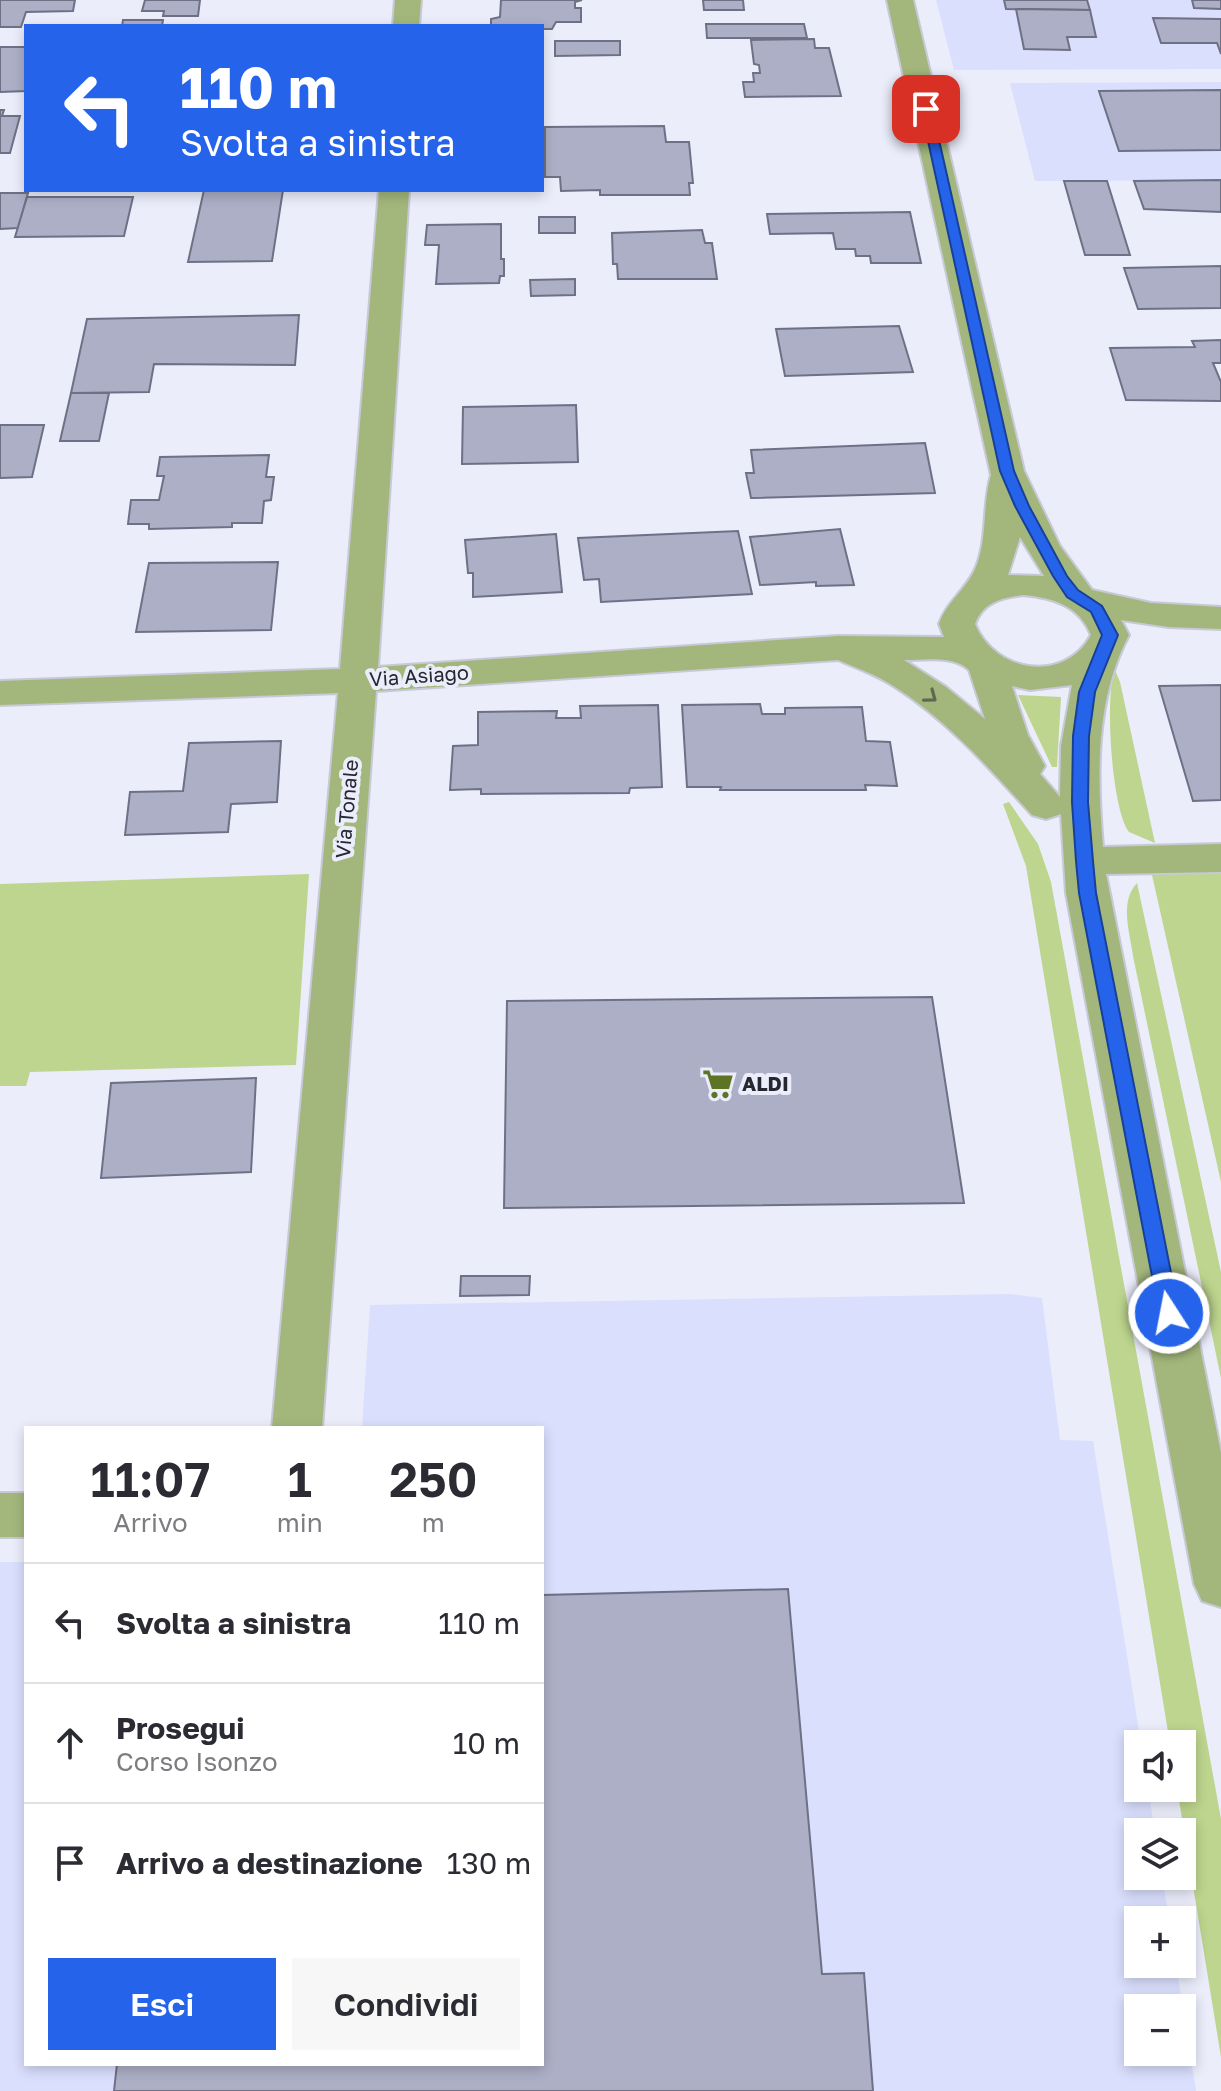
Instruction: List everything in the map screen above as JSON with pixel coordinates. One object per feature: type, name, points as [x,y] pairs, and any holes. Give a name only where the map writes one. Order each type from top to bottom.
[{"type":"street","points":[[406,24],[408,0]]},
{"type":"street","points":[[900,0],[1007,471],[1042,546],[1078,596],[1106,622],[1110,635],[1087,692],[1081,736],[1080,802],[1086,877],[1221,1584]]},
{"type":"street","name":"Via Tonale","points":[[297,1426],[394,192]]},
{"type":"street","points":[[1007,471],[1004,538],[997,564],[969,604],[958,634],[980,659],[1002,671],[1037,677],[1072,673],[1133,632],[1212,618]]},
{"type":"street","points":[[969,604],[999,586],[1023,584],[1049,586],[1114,608],[1212,618]]},
{"type":"street","name":"Via Asiago","points":[[838,648],[904,638],[939,627],[969,604]]},
{"type":"street","name":"Via Asiago","points":[[838,648],[870,657],[897,671],[986,738],[1046,806]]},
{"type":"street","name":"Via Asiago","points":[[0,693],[358,680],[838,648],[946,649],[980,659]]},
{"type":"street","points":[[980,659],[1009,735],[1086,877]]},
{"type":"street","points":[[1086,877],[1221,858]]},
{"type":"street","points":[[0,1515],[24,1515]]},
{"type":"shaded area","points":[[936,0],[1221,0],[1221,69],[954,70]]},
{"type":"shaded area","points":[[1221,82],[1221,180],[1035,181],[1010,83]]},
{"type":"shaded area","points":[[1010,1294],[1042,1298],[1060,1440],[1093,1441],[1139,1730],[1124,1730],[1124,1802],[1150,1802],[1153,1818],[1124,1818],[1124,1890],[1164,1890],[1167,1906],[1124,1906],[1124,1978],[1178,1978],[1181,1994],[1124,1994],[1124,2066],[1192,2066],[1196,2091],[0,2091],[0,1562],[24,1562],[24,2066],[544,2066],[544,1426],[362,1426],[370,1305]]},
{"type":"green space","points":[[1115,670],[1155,843],[1129,832],[1118,802],[1110,727]]},
{"type":"green space","points":[[1018,695],[1061,697],[1057,767],[1052,767]]},
{"type":"green space","points":[[1009,802],[1038,844],[1051,882],[1221,1819],[1221,2057],[1194,1890],[1196,1818],[1182,1818],[1179,1802],[1196,1802],[1196,1730],[1168,1730],[1026,866],[1003,804]]},
{"type":"green space","points":[[1221,872],[1221,1182],[1152,875]]},
{"type":"green space","points":[[309,874],[296,1065],[30,1072],[26,1086],[0,1086],[0,884]]},
{"type":"green space","points":[[1137,883],[1221,1272],[1221,1378],[1133,956],[1127,908],[1128,899]]},
{"type":"building","points":[[0,0],[75,0],[73,11],[26,12],[21,27],[0,27]]},
{"type":"building","points":[[145,0],[200,0],[198,16],[163,16],[164,11],[142,11]]},
{"type":"building","points":[[501,0],[582,0],[575,2],[575,8],[581,8],[581,22],[556,22],[552,29],[544,29],[544,24],[491,24],[491,19],[500,17]]},
{"type":"building","points":[[703,0],[743,0],[744,10],[704,10]]},
{"type":"building","points":[[1004,0],[1087,0],[1090,10],[1006,9]]},
{"type":"building","points":[[1192,0],[1221,0],[1221,9],[1194,8]]},
{"type":"building","points":[[1016,9],[1090,10],[1096,37],[1067,37],[1070,50],[1024,49]]},
{"type":"building","points":[[1153,18],[1221,19],[1221,54],[1217,43],[1161,43]]},
{"type":"building","points":[[123,20],[163,20],[162,24],[122,24]]},
{"type":"building","points":[[706,24],[804,24],[807,38],[707,38]]},
{"type":"building","points":[[814,39],[815,48],[829,48],[841,96],[745,97],[743,82],[754,82],[753,73],[760,73],[759,65],[754,64],[751,40]]},
{"type":"building","points":[[555,41],[620,41],[620,55],[555,56]]},
{"type":"building","points":[[0,47],[24,47],[24,91],[0,92]]},
{"type":"building","points":[[1221,90],[1221,150],[1119,151],[1099,91]]},
{"type":"building","points":[[0,110],[4,110],[2,116],[20,116],[10,153],[0,153]]},
{"type":"building","points":[[664,126],[666,142],[689,142],[693,183],[689,183],[690,195],[600,195],[600,190],[561,191],[560,177],[545,177],[545,127]]},
{"type":"building","points":[[1221,180],[1221,212],[1144,209],[1134,181]]},
{"type":"building","points":[[1064,181],[1107,181],[1130,255],[1085,255]]},
{"type":"building","points":[[204,192],[283,192],[272,261],[188,262]]},
{"type":"building","points":[[0,193],[28,193],[18,228],[0,229]]},
{"type":"building","points":[[27,197],[133,197],[124,236],[15,237]]},
{"type":"building","points":[[910,212],[921,263],[871,263],[870,256],[856,256],[855,249],[836,249],[833,233],[770,234],[767,214]]},
{"type":"building","points":[[539,217],[575,217],[575,233],[539,233]]},
{"type":"building","points":[[501,224],[504,276],[500,276],[499,283],[436,284],[439,245],[425,245],[427,225]]},
{"type":"building","points":[[702,230],[705,243],[712,243],[717,279],[618,279],[617,264],[613,264],[612,233]]},
{"type":"building","points":[[1221,266],[1221,308],[1138,309],[1124,268]]},
{"type":"building","points":[[575,279],[575,295],[531,296],[530,280]]},
{"type":"building","points":[[299,315],[295,365],[154,364],[149,392],[71,393],[87,319]]},
{"type":"building","points":[[899,326],[913,372],[785,376],[776,329]]},
{"type":"building","points":[[1221,340],[1221,363],[1213,363],[1221,382],[1221,401],[1126,400],[1110,348],[1195,347],[1192,341]]},
{"type":"building","points":[[71,393],[109,393],[99,441],[60,441]]},
{"type":"building","points":[[576,405],[578,462],[462,464],[463,407]]},
{"type":"building","points":[[0,425],[44,425],[32,477],[0,478]]},
{"type":"building","points":[[925,443],[935,493],[751,498],[746,473],[754,473],[751,450]]},
{"type":"building","points":[[269,455],[266,477],[274,477],[271,500],[264,501],[262,523],[232,523],[232,527],[149,529],[149,524],[128,524],[131,500],[159,500],[164,476],[157,476],[160,457]]},
{"type":"building","points":[[840,529],[854,585],[816,586],[816,582],[760,585],[750,537]]},
{"type":"building","points":[[738,531],[752,594],[601,602],[599,579],[584,580],[578,538]]},
{"type":"building","points":[[556,534],[562,592],[473,597],[473,573],[468,573],[465,540]]},
{"type":"building","points":[[278,562],[271,630],[136,632],[149,563]]},
{"type":"building","points":[[1221,685],[1221,800],[1193,801],[1159,686]]},
{"type":"building","points":[[760,704],[762,714],[785,714],[785,708],[862,707],[866,741],[890,742],[897,786],[865,785],[866,790],[720,790],[721,787],[687,787],[682,705]]},
{"type":"building","points":[[658,705],[662,787],[630,788],[629,793],[481,794],[481,789],[450,790],[453,746],[478,745],[478,712],[557,711],[556,718],[581,718],[580,706]]},
{"type":"building","points":[[281,741],[277,802],[231,804],[228,832],[125,835],[130,792],[183,791],[189,743]]},
{"type":"building","points":[[932,997],[964,1203],[504,1208],[507,1001]]},
{"type":"building","points":[[256,1078],[251,1172],[101,1178],[111,1083]]},
{"type":"building","points":[[461,1276],[530,1276],[529,1295],[460,1296]]},
{"type":"building","points":[[788,1589],[822,1974],[864,1973],[873,2091],[114,2091],[117,2066],[544,2066],[544,1595]]},
{"type":"place","name":"ALDI","points":[[718,1084]]},
{"type":"route","points":[[926,109],[1007,471],[1042,546],[1060,576],[1073,593],[1097,610],[1106,622],[1110,635],[1087,692],[1081,736],[1080,802],[1084,861],[1087,893],[1169,1313]]}]
